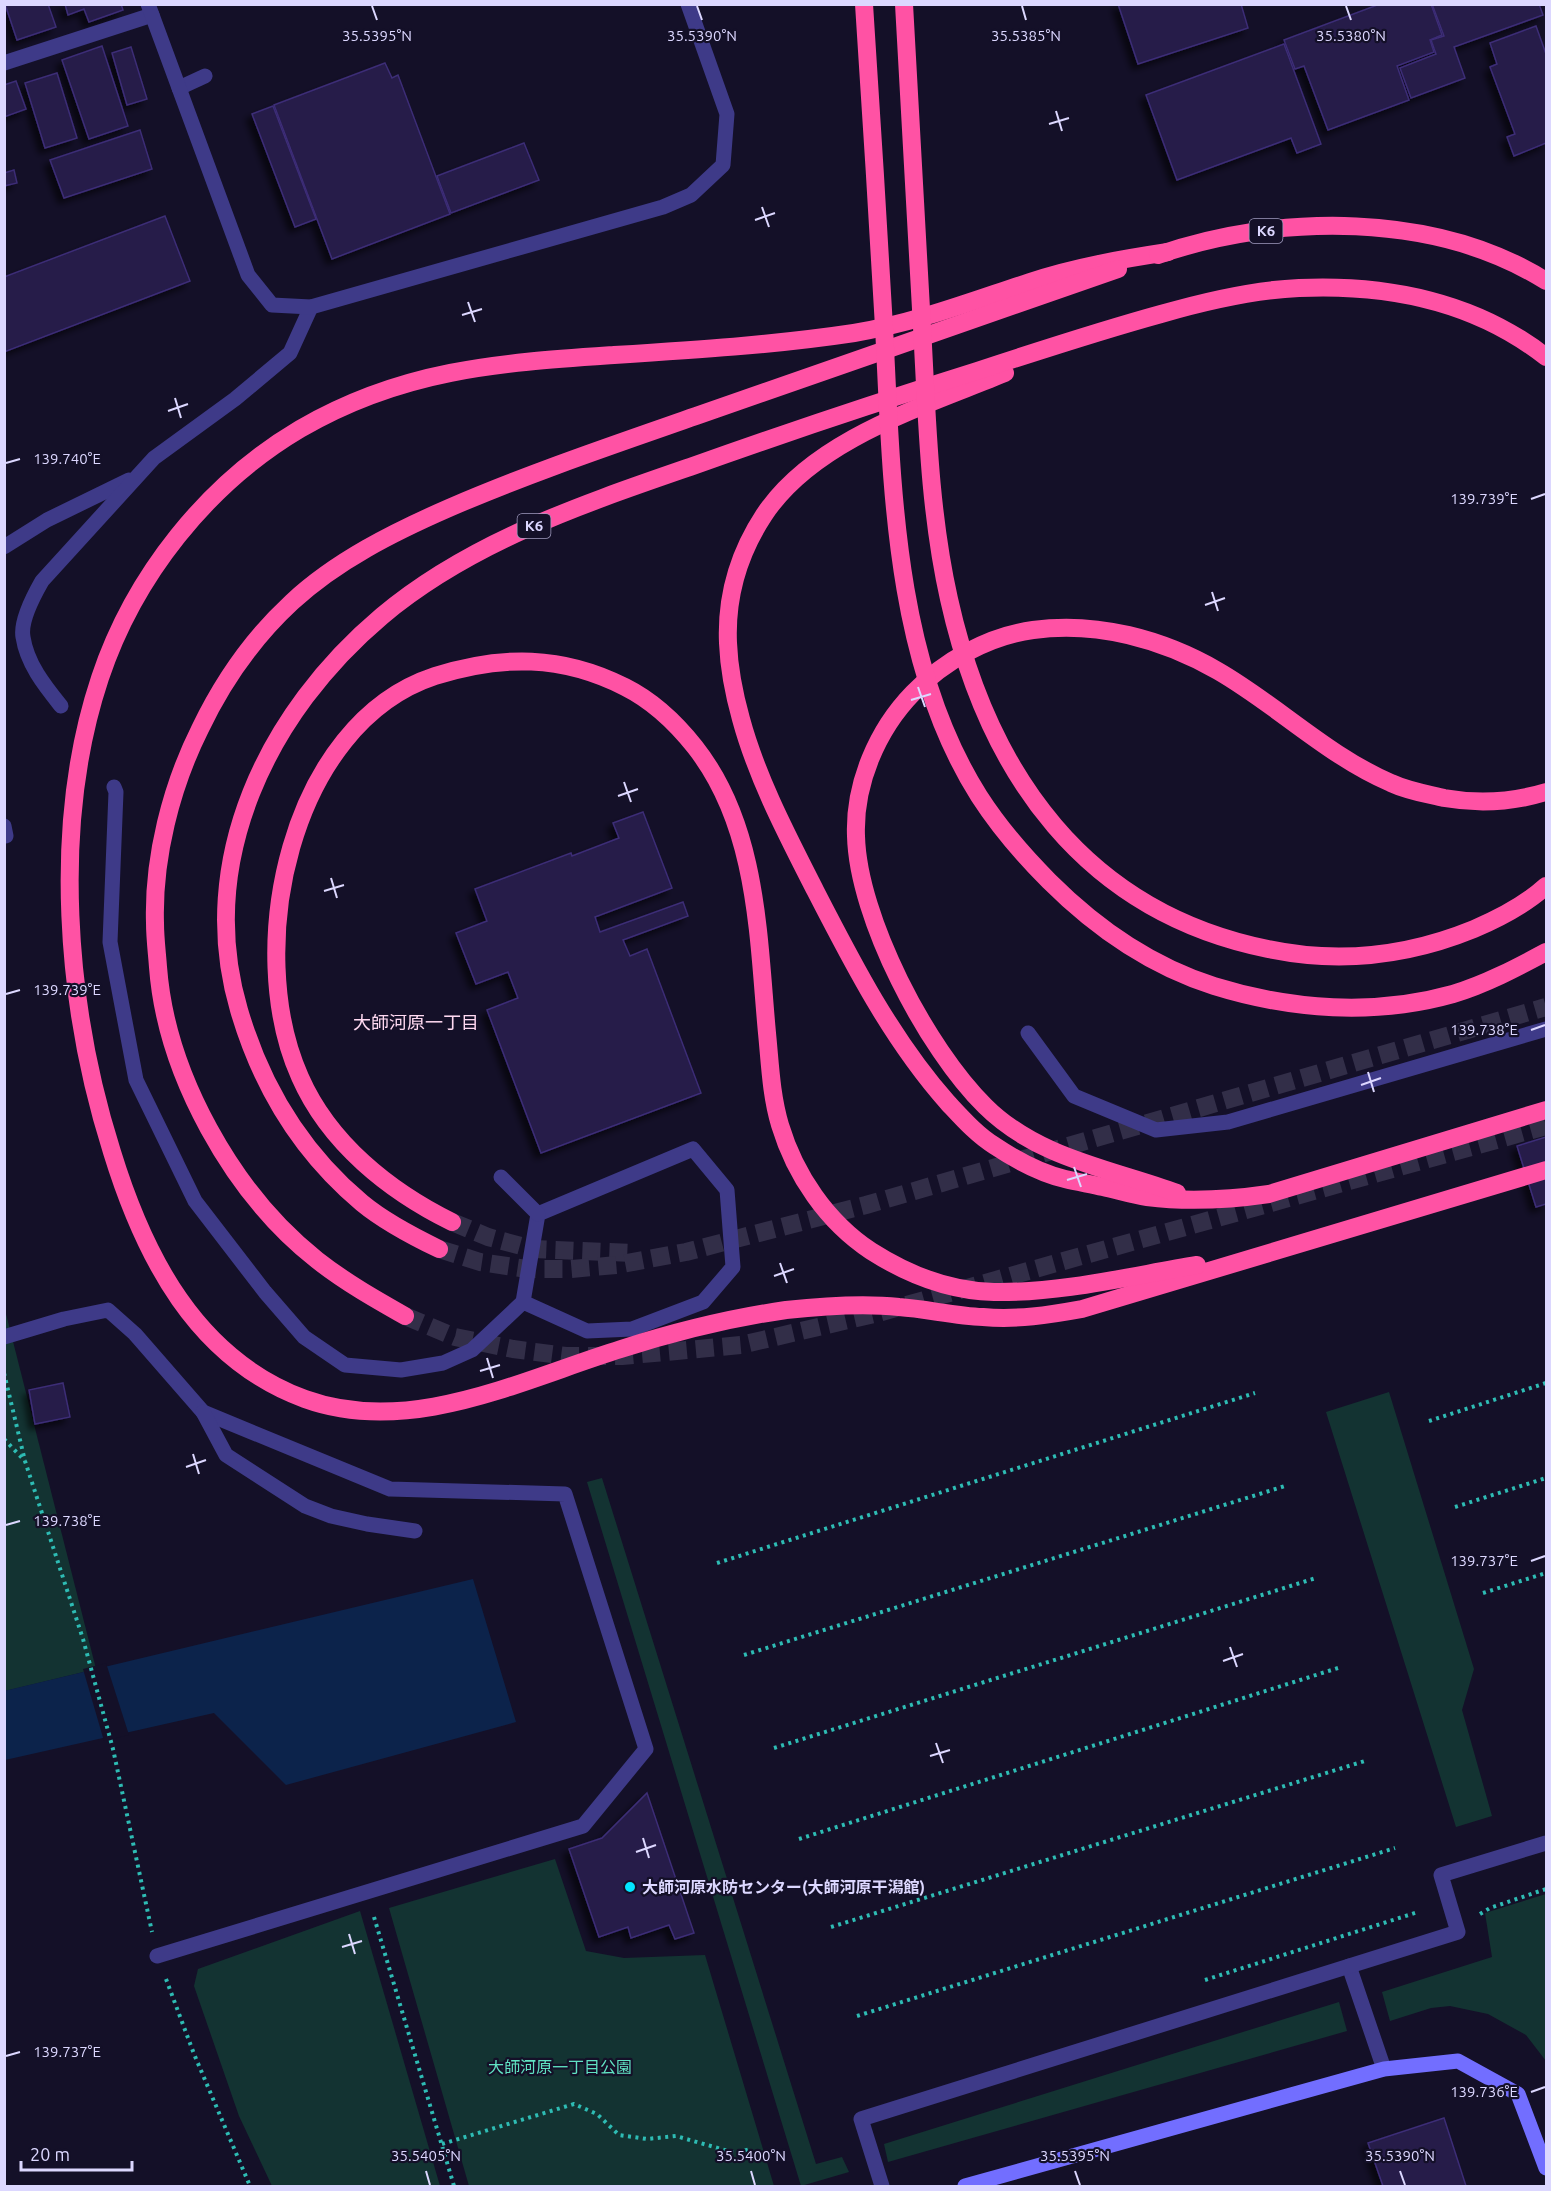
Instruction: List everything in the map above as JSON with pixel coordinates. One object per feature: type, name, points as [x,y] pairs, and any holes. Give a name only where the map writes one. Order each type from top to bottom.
[{"type":"highway","points":[[864,4],[892,471],[910,612],[936,707],[955,753],[991,813],[1033,864],[1066,897],[1104,928],[1143,955],[1186,977],[1234,992],[1286,1004],[1328,1007],[1397,1005],[1452,994],[1504,975],[1546,952]]},
{"type":"highway","points":[[904,4],[930,466],[941,558],[949,599],[970,676],[985,716],[1028,792],[1056,829],[1081,854],[1124,890],[1161,912],[1200,929],[1242,944],[1285,952],[1328,957],[1361,956],[1416,949],[1500,918],[1546,886]]},
{"type":"highway","name":"K6","points":[[405,1316],[355,1288],[314,1258],[278,1225],[247,1188],[215,1141],[190,1090],[172,1038],[159,981],[154,920],[159,860],[171,804],[188,752],[210,707],[234,668],[295,600],[334,570],[369,548],[426,518],[531,474],[1168,252],[1215,239],[1263,231],[1318,227],[1365,227],[1415,232],[1471,246],[1523,267],[1546,281]]},
{"type":"highway","points":[[1365,227],[1418,239],[1467,254],[1515,274],[1546,294]]},
{"type":"highway","points":[[1168,252],[1118,259],[1072,269],[946,311],[861,332],[699,349],[482,366],[432,375],[376,393],[297,431],[257,459],[219,492],[183,529],[152,571],[126,618],[101,675],[84,737],[76,793],[71,853],[70,911],[75,990],[87,1063],[123,1190],[150,1252],[184,1307],[221,1348],[262,1379],[306,1399],[348,1410],[390,1412],[435,1406],[484,1394],[676,1333],[788,1310],[841,1306],[894,1306],[986,1318],[1038,1317],[1082,1309],[1546,1170]]},
{"type":"highway","name":"K6","points":[[440,1249],[401,1230],[364,1205],[334,1178],[305,1145],[261,1072],[232,986],[227,949],[226,906],[231,862],[240,822],[253,784],[270,749],[291,715],[318,680],[381,617],[418,588],[501,540],[596,500],[834,416],[1129,322],[1219,298],[1296,288],[1370,289],[1440,302],[1506,330],[1546,357]]},
{"type":"highway","points":[[1129,322],[880,425],[844,444],[789,484],[766,512],[748,542],[736,571],[729,604],[728,641],[732,682],[741,720],[770,797],[839,937],[900,1041],[927,1079],[959,1115],[991,1144],[1027,1164],[1063,1179],[1144,1197],[1194,1200],[1233,1199],[1269,1194],[1546,1110]]},
{"type":"highway","points":[[1194,1200],[1136,1178],[1084,1164],[1051,1151],[1014,1130],[985,1106],[957,1073],[933,1039],[905,988],[872,914],[861,876],[856,837],[859,798],[869,761],[885,728],[907,700],[930,675],[962,655],[996,640],[1030,630],[1066,627],[1103,629],[1181,652],[1218,671],[1359,767],[1394,785],[1468,802],[1506,801],[1546,792]]},
{"type":"highway","points":[[452,1222],[419,1205],[390,1186],[363,1162],[338,1137],[317,1109],[301,1081],[289,1049],[276,986],[275,938],[280,899],[291,848],[303,812],[341,747],[363,721],[392,698],[424,680],[458,669],[494,662],[530,661],[565,664],[599,674],[631,690],[661,711],[686,735],[708,763],[726,796],[740,837],[750,879],[756,917],[772,1089],[780,1125],[793,1159],[810,1190],[831,1217],[857,1242],[890,1263],[920,1277],[953,1287],[989,1292],[1063,1288],[1275,1251]]},
{"type":"street","points":[[4,63],[150,10],[248,275],[272,305],[311,307],[663,207],[691,195],[723,165],[727,114],[688,4]]},
{"type":"street","points":[[179,88],[205,76]]},
{"type":"street","points":[[61,706],[37,677],[22,636],[29,604],[42,581],[154,458],[235,399],[290,353],[311,307]]},
{"type":"street","points":[[4,547],[47,520],[137,477]]},
{"type":"street","points":[[114,787],[116,792],[110,942],[136,1080],[195,1201],[265,1292],[304,1336],[345,1365],[401,1370],[443,1363],[472,1350],[523,1302],[538,1214]]},
{"type":"street","points":[[1028,1033],[1074,1096],[1156,1130],[1228,1122],[1546,1029]]},
{"type":"street","points":[[523,1302],[587,1330],[632,1329],[704,1302],[733,1268],[727,1190],[693,1149],[538,1214]]},
{"type":"street","points":[[501,1178],[538,1214]]},
{"type":"street","points":[[4,1337],[64,1319],[108,1310],[135,1334],[202,1412],[226,1455],[305,1506],[331,1516],[415,1531]]},
{"type":"street","points":[[157,1956],[584,1826],[646,1749],[565,1494],[390,1489],[202,1412]]},
{"type":"street","points":[[882,2186],[861,2119],[1458,1932],[1441,1875],[1546,1843]]},
{"type":"street","points":[[1349,1966],[1384,2069]]},
{"type":"street","points":[[965,2187],[1384,2069],[1458,2061],[1518,2094],[1546,2168]]},
{"type":"path","points":[[4,1373],[25,1461],[83,1639],[113,1749],[157,1956],[194,2054],[250,2187]]},
{"type":"path","points":[[1429,1421],[1546,1383]]},
{"type":"path","points":[[717,1563],[1255,1393]]},
{"type":"path","points":[[4,1439],[25,1461]]},
{"type":"path","points":[[1455,1507],[1546,1478]]},
{"type":"path","points":[[744,1655],[1285,1486]]},
{"type":"path","points":[[1484,1593],[1546,1574]]},
{"type":"path","points":[[774,1748],[1316,1578]]},
{"type":"path","points":[[799,1839],[1338,1668]]},
{"type":"path","points":[[831,1927],[1368,1760]]},
{"type":"path","points":[[857,2016],[1395,1848]]},
{"type":"path","points":[[1471,1919],[1490,1908],[1546,1889]]},
{"type":"path","points":[[367,1892],[454,2187]]},
{"type":"path","points":[[442,2144],[574,2104],[597,2114],[619,2135],[647,2139],[676,2136],[735,2153],[750,2149]]},
{"type":"green space","points":[[4,1306],[96,1669],[5,1691],[4,1691]]},
{"type":"green space","points":[[1389,1392],[1474,1669],[1462,1710],[1492,1816],[1456,1827],[1326,1412]]},
{"type":"green space","points":[[602,1478],[816,2164],[842,2157],[849,2172],[801,2186],[587,1482]]},
{"type":"green space","name":"大師河原一丁目公園","points":[[555,1859],[586,1951],[624,1958],[705,1955],[774,2186],[469,2186],[389,1908]]},
{"type":"green space","points":[[1546,1894],[1546,2061],[1526,2035],[1488,2014],[1450,2006],[1431,2008],[1390,2021],[1382,1992],[1492,1957],[1485,1913]]},
{"type":"green space","points":[[360,1911],[440,2186],[272,2186],[239,2116],[194,1986],[198,1969]]},
{"type":"green space","points":[[1339,2002],[1347,2031],[888,2162],[884,2144]]},
{"type":"water","points":[[473,1579],[516,1722],[286,1785],[214,1713],[5,1760],[4,1691]]},
{"type":"pier","points":[[106,1663],[129,1735],[104,1741],[83,1669]]},
{"type":"building","points":[[5,4],[48,4],[56,27],[17,40]]},
{"type":"building","points":[[65,4],[121,4],[123,10],[89,22],[84,9],[68,15]]},
{"type":"building","points":[[1118,4],[1241,4],[1248,28],[1138,64]]},
{"type":"building","points":[[1380,4],[1431,4],[1442,35],[1430,40],[1434,52],[1397,66],[1409,100],[1328,130],[1304,66],[1295,69],[1284,40]]},
{"type":"building","points":[[1432,4],[1539,4],[1543,15],[1454,47],[1465,78],[1411,98],[1400,68],[1436,54],[1431,40],[1444,36]]},
{"type":"building","points":[[1536,26],[1546,54],[1546,143],[1514,156],[1507,137],[1515,134],[1490,67],[1497,64],[1490,43]]},
{"type":"building","points":[[1284,44],[1321,144],[1297,153],[1291,138],[1177,180],[1146,95]]},
{"type":"building","points":[[102,46],[128,126],[89,139],[62,60]]},
{"type":"building","points":[[131,47],[147,99],[127,105],[112,53]]},
{"type":"building","points":[[385,63],[392,78],[398,75],[450,214],[332,259],[274,105]]},
{"type":"building","points":[[57,73],[77,138],[45,148],[25,83]]},
{"type":"building","points":[[16,81],[26,109],[4,117],[4,85]]},
{"type":"building","points":[[273,106],[316,219],[295,227],[252,114]]},
{"type":"building","points":[[140,130],[152,169],[64,198],[50,160]]},
{"type":"building","points":[[524,143],[539,180],[451,213],[437,176]]},
{"type":"building","points":[[14,170],[17,183],[4,186],[4,173]]},
{"type":"building","points":[[165,216],[190,281],[4,352],[4,277]]},
{"type":"building","points":[[643,812],[672,888],[595,917],[600,932],[683,902],[688,916],[623,940],[630,956],[647,949],[701,1093],[541,1153],[487,1010],[518,998],[508,972],[476,984],[456,933],[487,921],[475,889],[571,853],[572,856],[619,838],[613,823]]},
{"type":"building","points":[[1546,1137],[1546,1204],[1536,1207],[1517,1146]]},
{"type":"building","points":[[63,1383],[70,1417],[35,1424],[29,1390]]},
{"type":"building","name":"大師河原水防センター(大師河原干潟館)","points":[[647,1793],[694,1933],[675,1939],[669,1925],[631,1938],[628,1927],[599,1937],[569,1849],[602,1838]]},
{"type":"building","points":[[1444,2118],[1466,2186],[1383,2186],[1368,2143]]},
{"type":"tunnel","points":[[439,1249],[480,1262],[527,1269],[571,1269],[617,1265],[686,1252],[866,1205],[1546,1007]]},
{"type":"tunnel","points":[[405,1316],[455,1337],[513,1349],[566,1356],[622,1356],[741,1345],[878,1313],[1546,1126]]},
{"type":"tunnel","points":[[452,1222],[488,1237],[532,1249],[633,1253]]},
{"type":"place","name":"大師河原水防センター(大師河原干潟館)","points":[[630,1887]]},
{"type":"district","name":"大師河原一丁目","points":[[416,1023]]}]
